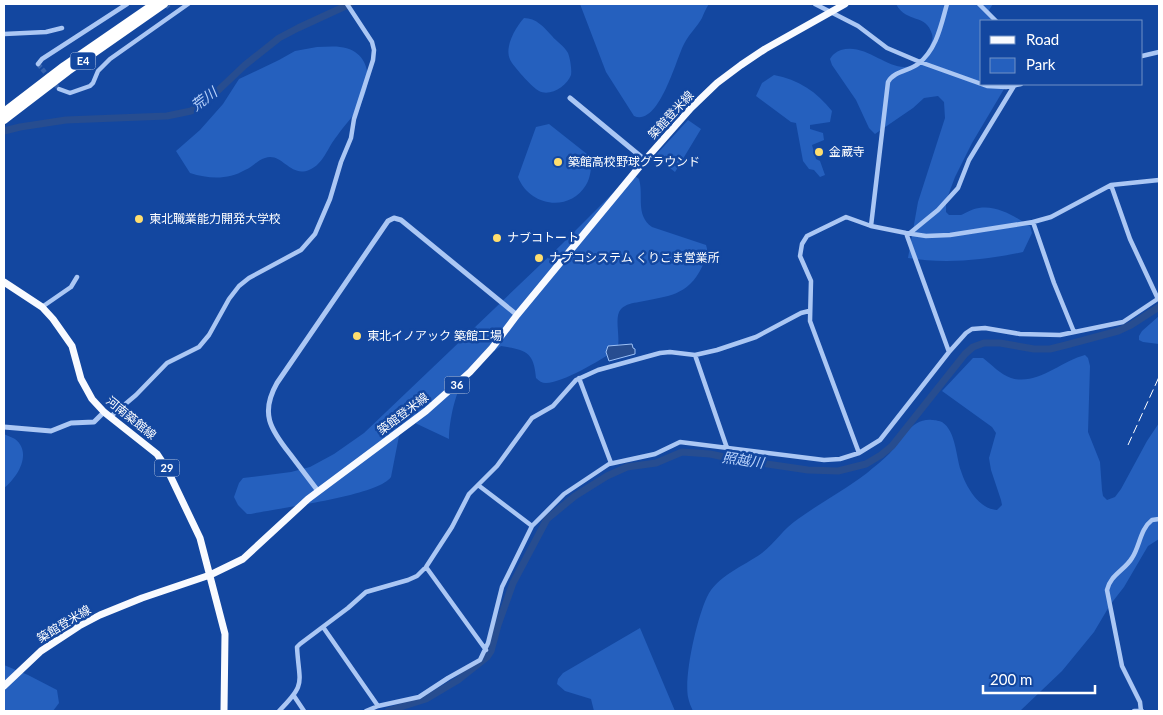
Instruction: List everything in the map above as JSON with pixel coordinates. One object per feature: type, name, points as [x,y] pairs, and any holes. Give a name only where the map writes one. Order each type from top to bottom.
[{"type":"highway","name":"E4","points":[[4,112],[64,66],[154,4]]},
{"type":"highway","name":"E4","points":[[4,120],[61,77],[167,6]]},
{"type":"main road","name":"築館登米線","points":[[4,686],[41,651],[79,626],[100,615],[210,574],[243,559],[260,545],[288,516],[426,411],[453,389],[492,348],[645,160],[691,108],[717,83],[765,49],[845,4]]},
{"type":"main road","name":"河南築館線","points":[[4,282],[42,307],[67,337],[74,351],[85,389],[92,399],[107,415],[157,454],[162,461],[200,538],[226,634],[224,711]]},
{"type":"street","points":[[38,64],[42,59],[127,4]]},
{"type":"street","points":[[59,89],[70,93],[90,86],[102,66],[188,4]]},
{"type":"street","points":[[4,427],[51,431],[71,423],[94,422],[107,415],[136,395],[167,363],[198,347],[209,335],[228,299],[239,286],[249,278],[301,250],[315,234],[330,199],[341,162],[351,138],[354,119],[373,60],[374,50],[372,42],[347,4]]},
{"type":"street","points":[[815,4],[858,26],[887,48],[980,83]]},
{"type":"street","points":[[871,226],[888,82],[893,75],[920,62],[929,52],[935,42],[947,4]]},
{"type":"street","points":[[979,4],[995,20]]},
{"type":"street","points":[[167,6],[173,15]]},
{"type":"street","points":[[4,34],[46,32],[62,28]]},
{"type":"street","points":[[1143,56],[1159,52]]},
{"type":"street","points":[[984,85],[1000,87],[1018,85]]},
{"type":"street","points":[[908,233],[938,210],[958,188],[970,160],[1014,86]]},
{"type":"street","points":[[570,98],[645,160]]},
{"type":"street","points":[[859,453],[810,321],[811,281],[800,256],[804,239],[807,236],[844,218],[850,218],[871,226],[908,233],[940,236],[1033,222],[1051,217],[1110,185],[1159,180]]},
{"type":"street","points":[[366,711],[378,706],[419,697],[480,660],[486,650],[502,587],[532,526],[564,494],[611,463],[655,454],[680,442],[824,460],[840,459],[871,447],[887,432],[966,333],[977,328],[1060,335],[1115,324],[1137,314],[1158,299],[1130,239],[1110,185]]},
{"type":"street","points":[[318,492],[274,434],[268,414],[268,404],[277,383],[388,221],[394,218],[400,220],[517,315]]},
{"type":"street","points":[[1033,222],[1054,283],[1074,332]]},
{"type":"street","points":[[908,233],[949,352]]},
{"type":"street","points":[[42,307],[71,287],[77,277]]},
{"type":"street","points":[[279,711],[294,696],[300,683],[298,647],[311,634],[348,608],[366,592],[417,576],[426,567],[452,527],[469,494],[496,466],[532,418],[553,406],[579,378],[598,370],[660,354],[670,352],[695,355],[717,350],[756,337],[801,313],[809,311]]},
{"type":"street","points":[[695,355],[728,448]]},
{"type":"street","points":[[579,378],[611,463]]},
{"type":"street","points":[[478,485],[532,526]]},
{"type":"street","points":[[1134,711],[1141,711],[1140,702],[1122,666],[1107,590],[1112,579],[1131,560],[1145,526],[1152,520],[1159,519]]},
{"type":"street","points":[[426,567],[486,650]]},
{"type":"street","points":[[323,627],[378,706]]},
{"type":"street","points":[[294,696],[304,711]]},
{"type":"green space","points":[[580,4],[709,4],[684,44],[659,102],[643,117],[634,116],[606,72]]},
{"type":"green space","points":[[896,4],[993,4],[989,10],[992,20],[980,20],[980,85],[1006,85],[972,143],[955,177],[946,201],[946,212],[949,215],[961,215],[974,209],[993,208],[1012,216],[1030,226],[1032,233],[1023,252],[966,260],[937,261],[908,258],[918,202],[945,118],[944,102],[938,96],[924,98],[913,108],[875,134],[869,128],[856,100],[832,65],[830,59],[833,54],[841,50],[853,49],[897,66],[908,67],[917,62],[927,51],[932,34],[925,23],[900,10]]},
{"type":"green space","points":[[524,18],[540,24],[568,53],[571,64],[569,79],[558,89],[548,93],[536,89],[517,70],[509,58],[508,52],[511,39]]},
{"type":"green space","points":[[317,47],[337,47],[349,49],[357,53],[366,66],[368,74],[366,91],[361,104],[318,164],[302,172],[296,171],[276,158],[271,157],[262,159],[248,169],[232,176],[218,178],[190,173],[176,151],[200,130],[223,104],[239,79],[295,51]]},
{"type":"green space","points":[[774,75],[806,87],[832,111],[830,122],[810,125],[810,129],[823,133],[824,140],[812,145],[816,159],[820,161],[825,175],[820,177],[814,170],[809,169],[803,161],[796,123],[791,122],[756,96],[762,83]]},
{"type":"green space","points":[[688,120],[701,129],[675,172],[655,156]]},
{"type":"green space","name":"築館高校野球グラウンド","points":[[549,124],[592,158],[588,182],[579,194],[570,200],[550,202],[540,200],[523,187],[518,177],[536,127]]},
{"type":"green space","points":[[635,176],[639,179],[642,211],[647,222],[652,227],[706,245],[707,253],[705,261],[696,277],[684,289],[668,296],[630,304],[621,309],[618,316],[618,346],[614,351],[571,375],[546,383],[536,378],[533,362],[527,353],[501,346],[474,367],[463,380],[454,405],[449,439],[415,423],[403,428],[399,436],[391,477],[382,484],[348,495],[251,514],[247,514],[238,505],[234,497],[243,478],[291,472],[310,467],[334,454],[364,433],[621,185]]},
{"type":"green space","points":[[1159,316],[1159,344],[1139,340],[1142,331]]},
{"type":"green space","points":[[1085,355],[1090,366],[1088,432],[1100,462],[1103,496],[1107,500],[1115,497],[1121,489],[1159,423],[1159,539],[1148,546],[1094,632],[1062,671],[1020,711],[693,711],[688,699],[687,687],[692,647],[703,606],[717,583],[762,553],[793,523],[867,473],[890,453],[913,426],[925,420],[939,421],[947,426],[953,438],[966,484],[984,506],[997,510],[1002,505],[989,458],[996,433],[992,427],[942,391],[973,358],[983,358],[1003,374],[1021,380],[1040,376]]},
{"type":"green space","points":[[4,434],[15,439],[20,445],[23,451],[23,458],[18,472],[4,488]]},
{"type":"green space","points":[[640,628],[675,711],[594,711],[591,699],[565,691],[557,684],[558,679],[563,673]]},
{"type":"green space","points":[[4,665],[57,690],[59,703],[53,711],[4,711]]},
{"type":"shaded area","points":[[632,344],[635,354],[609,361],[606,352],[608,346]]},
{"type":"waterway","name":"荒川","points":[[4,131],[66,120],[167,116],[191,111],[208,100],[245,65],[279,38],[350,4]]},
{"type":"waterway","name":"照越川","points":[[388,711],[426,699],[458,680],[487,657],[491,651],[513,583],[547,519],[575,496],[607,476],[627,467],[656,463],[682,452],[710,454],[808,470],[838,471],[866,464],[892,446],[965,354],[973,347],[984,343],[1000,343],[1034,349],[1050,349],[1118,331],[1159,307]]},
{"type":"tunnel","points":[[166,4],[170,9]]},
{"type":"tunnel","points":[[38,64],[59,89]]},
{"type":"railway","points":[[1128,445],[1159,377]]},
{"type":"place","name":"金蔵寺","points":[[819,152]]},
{"type":"place","name":"築館高校野球グラウンド","points":[[558,162]]},
{"type":"place","name":"東北職業能力開発大学校","points":[[139,219]]},
{"type":"place","name":"ナブコトート","points":[[497,238]]},
{"type":"place","name":"ナプコシステム くりこま営業所","points":[[539,258]]},
{"type":"place","name":"東北イノアック 築館工場","points":[[357,336]]}]
